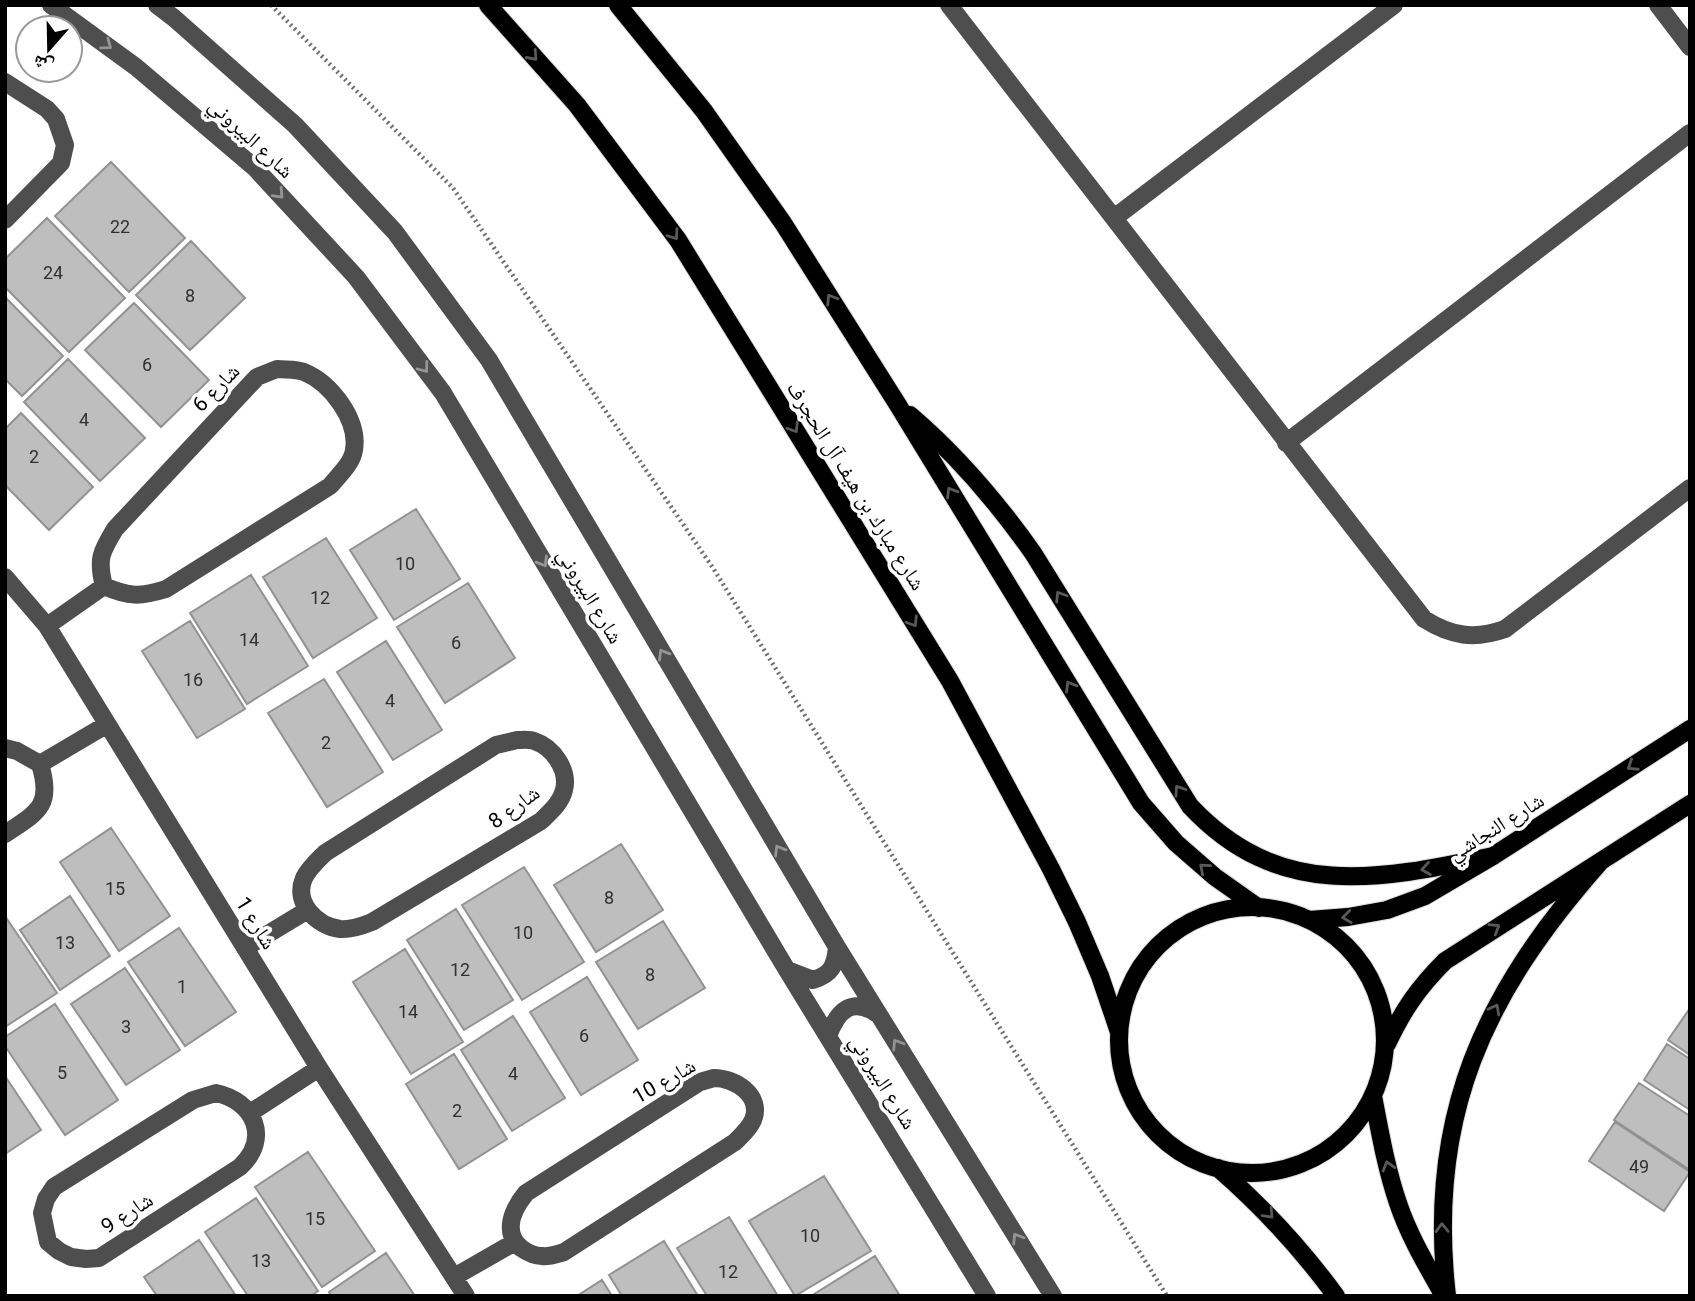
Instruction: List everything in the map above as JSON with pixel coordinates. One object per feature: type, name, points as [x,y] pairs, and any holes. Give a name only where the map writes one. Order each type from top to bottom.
[{"type":"main road","name":"شارع مبارك بن هيف آل الحجرف","points":[[488,5],[577,105],[678,240],[877,562],[950,681],[1051,869],[1091,954],[1119,1032]]},
{"type":"main road","points":[[618,5],[704,111],[783,223],[898,405],[1141,803],[1175,843],[1215,877],[1259,908]]},
{"type":"main road","points":[[898,405],[958,459],[1010,520],[1190,806],[1209,827],[1257,858],[1284,869],[1312,874],[1385,874],[1493,856]]},
{"type":"main road","name":"شارع النجاشي","points":[[1309,920],[1388,910],[1425,896],[1493,856],[1690,729]]},
{"type":"main road","points":[[1385,1048],[1400,1015],[1420,986],[1445,961],[1690,804]]},
{"type":"main road","points":[[1446,1296],[1443,1186],[1450,1133],[1460,1092],[1493,1011],[1516,971],[1556,914],[1601,861]]},
{"type":"main road","points":[[1233,908],[1259,908],[1284,911],[1309,920],[1332,933],[1351,951],[1367,972],[1378,996],[1384,1021],[1385,1048],[1381,1073],[1373,1096],[1359,1119],[1342,1138],[1308,1160],[1271,1171],[1245,1172],[1219,1168],[1194,1159],[1172,1146],[1153,1128],[1137,1107],[1126,1083],[1120,1059],[1119,1032],[1123,1007],[1132,982],[1145,960],[1163,941],[1184,925],[1208,915],[1233,908]]},
{"type":"main road","points":[[1373,1096],[1383,1151],[1398,1204],[1420,1254],[1446,1296]]},
{"type":"main road","points":[[1219,1168],[1301,1249],[1336,1296]]},
{"type":"street","name":"شارع البيروني","points":[[51,5],[136,67],[255,168],[356,277],[443,393],[787,970],[987,1296]]},
{"type":"street","name":"شارع البيروني","points":[[157,5],[295,125],[395,232],[489,360],[837,947],[1053,1296]]},
{"type":"street","points":[[949,5],[1424,619],[1454,634],[1488,635],[1504,629],[1690,488]]},
{"type":"street","points":[[1114,218],[1394,5]]},
{"type":"street","points":[[1658,5],[1690,47]]},
{"type":"street","points":[[5,82],[47,109],[63,134],[65,145],[61,163],[5,220]]},
{"type":"street","points":[[1286,443],[1690,133]]},
{"type":"street","name":"شارع 6","points":[[277,369],[302,371],[333,393],[347,416],[354,451],[346,468],[330,486],[166,589],[145,596],[123,594],[103,586],[99,570],[100,555],[115,529],[257,377],[277,369]]},
{"type":"street","name":"شارع 1","points":[[5,577],[47,626],[106,726],[319,1068],[466,1296]]},
{"type":"street","points":[[47,626],[103,586]]},
{"type":"street","points":[[40,764],[106,726]]},
{"type":"street","name":"شارع 8","points":[[517,740],[534,741],[556,756],[564,768],[565,788],[558,803],[541,821],[372,922],[339,929],[323,923],[306,911],[302,895],[303,881],[325,853],[496,745],[517,740]]},
{"type":"street","points":[[5,748],[40,764],[46,793],[43,805],[36,813],[5,834]]},
{"type":"street","points":[[245,948],[306,911]]},
{"type":"street","points":[[787,970],[813,981],[826,976],[836,962],[837,947]]},
{"type":"street","points":[[828,1036],[834,1021],[843,1010],[855,1006],[868,1008],[878,1015]]},
{"type":"street","points":[[250,1112],[319,1068]]},
{"type":"street","name":"شارع 10","points":[[726,1078],[741,1085],[751,1097],[755,1108],[754,1118],[735,1142],[564,1252],[544,1257],[530,1254],[515,1242],[510,1230],[512,1216],[526,1193],[700,1082],[726,1078]]},
{"type":"street","name":"شارع 9","points":[[205,1095],[226,1095],[241,1102],[250,1112],[256,1128],[256,1140],[246,1162],[99,1258],[71,1257],[48,1242],[41,1213],[54,1187],[205,1095]]},
{"type":"street","points":[[454,1277],[515,1242]]},
{"type":"path","points":[[271,5],[453,188],[713,568],[1167,1296]]},
{"type":"building","points":[[111,162],[185,238],[129,292],[55,216]]},
{"type":"building","points":[[47,218],[125,298],[69,352],[5,287],[5,259]]},
{"type":"building","points":[[191,241],[245,298],[190,350],[136,295]]},
{"type":"building","points":[[5,297],[63,356],[22,396],[5,379]]},
{"type":"building","points":[[134,303],[209,380],[161,427],[85,350]]},
{"type":"building","points":[[68,359],[145,438],[100,481],[24,402]]},
{"type":"building","points":[[21,413],[93,487],[49,530],[5,485],[5,429]]},
{"type":"building","points":[[416,509],[460,579],[394,620],[350,550]]},
{"type":"building","points":[[326,538],[377,618],[313,658],[263,577]]},
{"type":"building","points":[[251,575],[308,666],[247,704],[190,613]]},
{"type":"building","points":[[468,583],[515,658],[445,703],[397,627]]},
{"type":"building","points":[[190,621],[245,709],[197,738],[142,651]]},
{"type":"building","points":[[386,641],[442,730],[393,760],[337,672]]},
{"type":"building","points":[[324,679],[383,772],[327,807],[268,713]]},
{"type":"building","points":[[111,828],[170,916],[119,951],[60,862]]},
{"type":"building","points":[[621,844],[663,910],[596,952],[554,885]]},
{"type":"building","points":[[524,867],[584,962],[522,1000],[462,905]]},
{"type":"building","points":[[70,896],[110,956],[60,990],[20,930]]},
{"type":"building","points":[[456,909],[513,1000],[464,1030],[407,940]]},
{"type":"building","points":[[5,916],[57,993],[5,1027]]},
{"type":"building","points":[[663,921],[705,988],[638,1029],[596,962]]},
{"type":"building","points":[[179,928],[236,1012],[185,1046],[128,962]]},
{"type":"building","points":[[405,949],[463,1042],[411,1074],[353,982]]},
{"type":"building","points":[[125,968],[180,1050],[126,1085],[71,1004]]},
{"type":"building","points":[[587,977],[638,1060],[581,1095],[530,1012]]},
{"type":"building","points":[[55,1004],[118,1100],[65,1135],[5,1046],[5,1037]]},
{"type":"building","points":[[1690,1008],[1690,1055],[1668,1040]]},
{"type":"building","points":[[513,1016],[565,1098],[512,1131],[461,1050]]},
{"type":"building","points":[[1667,1044],[1690,1059],[1690,1110],[1644,1080]]},
{"type":"building","points":[[454,1054],[507,1139],[459,1169],[406,1084]]},
{"type":"building","points":[[5,1076],[41,1130],[5,1154]]},
{"type":"building","points":[[1639,1083],[1690,1116],[1690,1170],[1614,1120]]},
{"type":"building","points":[[1615,1122],[1690,1172],[1664,1211],[1589,1161]]},
{"type":"building","points":[[308,1152],[375,1251],[322,1287],[255,1187]]},
{"type":"building","points":[[824,1176],[871,1251],[795,1296],[749,1221]]},
{"type":"building","points":[[256,1198],[318,1291],[311,1296],[248,1296],[205,1232]]},
{"type":"building","points":[[729,1217],[778,1296],[707,1296],[677,1248]]},
{"type":"building","points":[[199,1240],[236,1296],[157,1296],[144,1277]]},
{"type":"building","points":[[664,1241],[698,1296],[622,1296],[609,1275]]},
{"type":"building","points":[[386,1253],[415,1296],[331,1296],[329,1292]]},
{"type":"building","points":[[875,1256],[900,1296],[811,1296]]},
{"type":"building","points":[[602,1280],[612,1296],[577,1296]]}]
